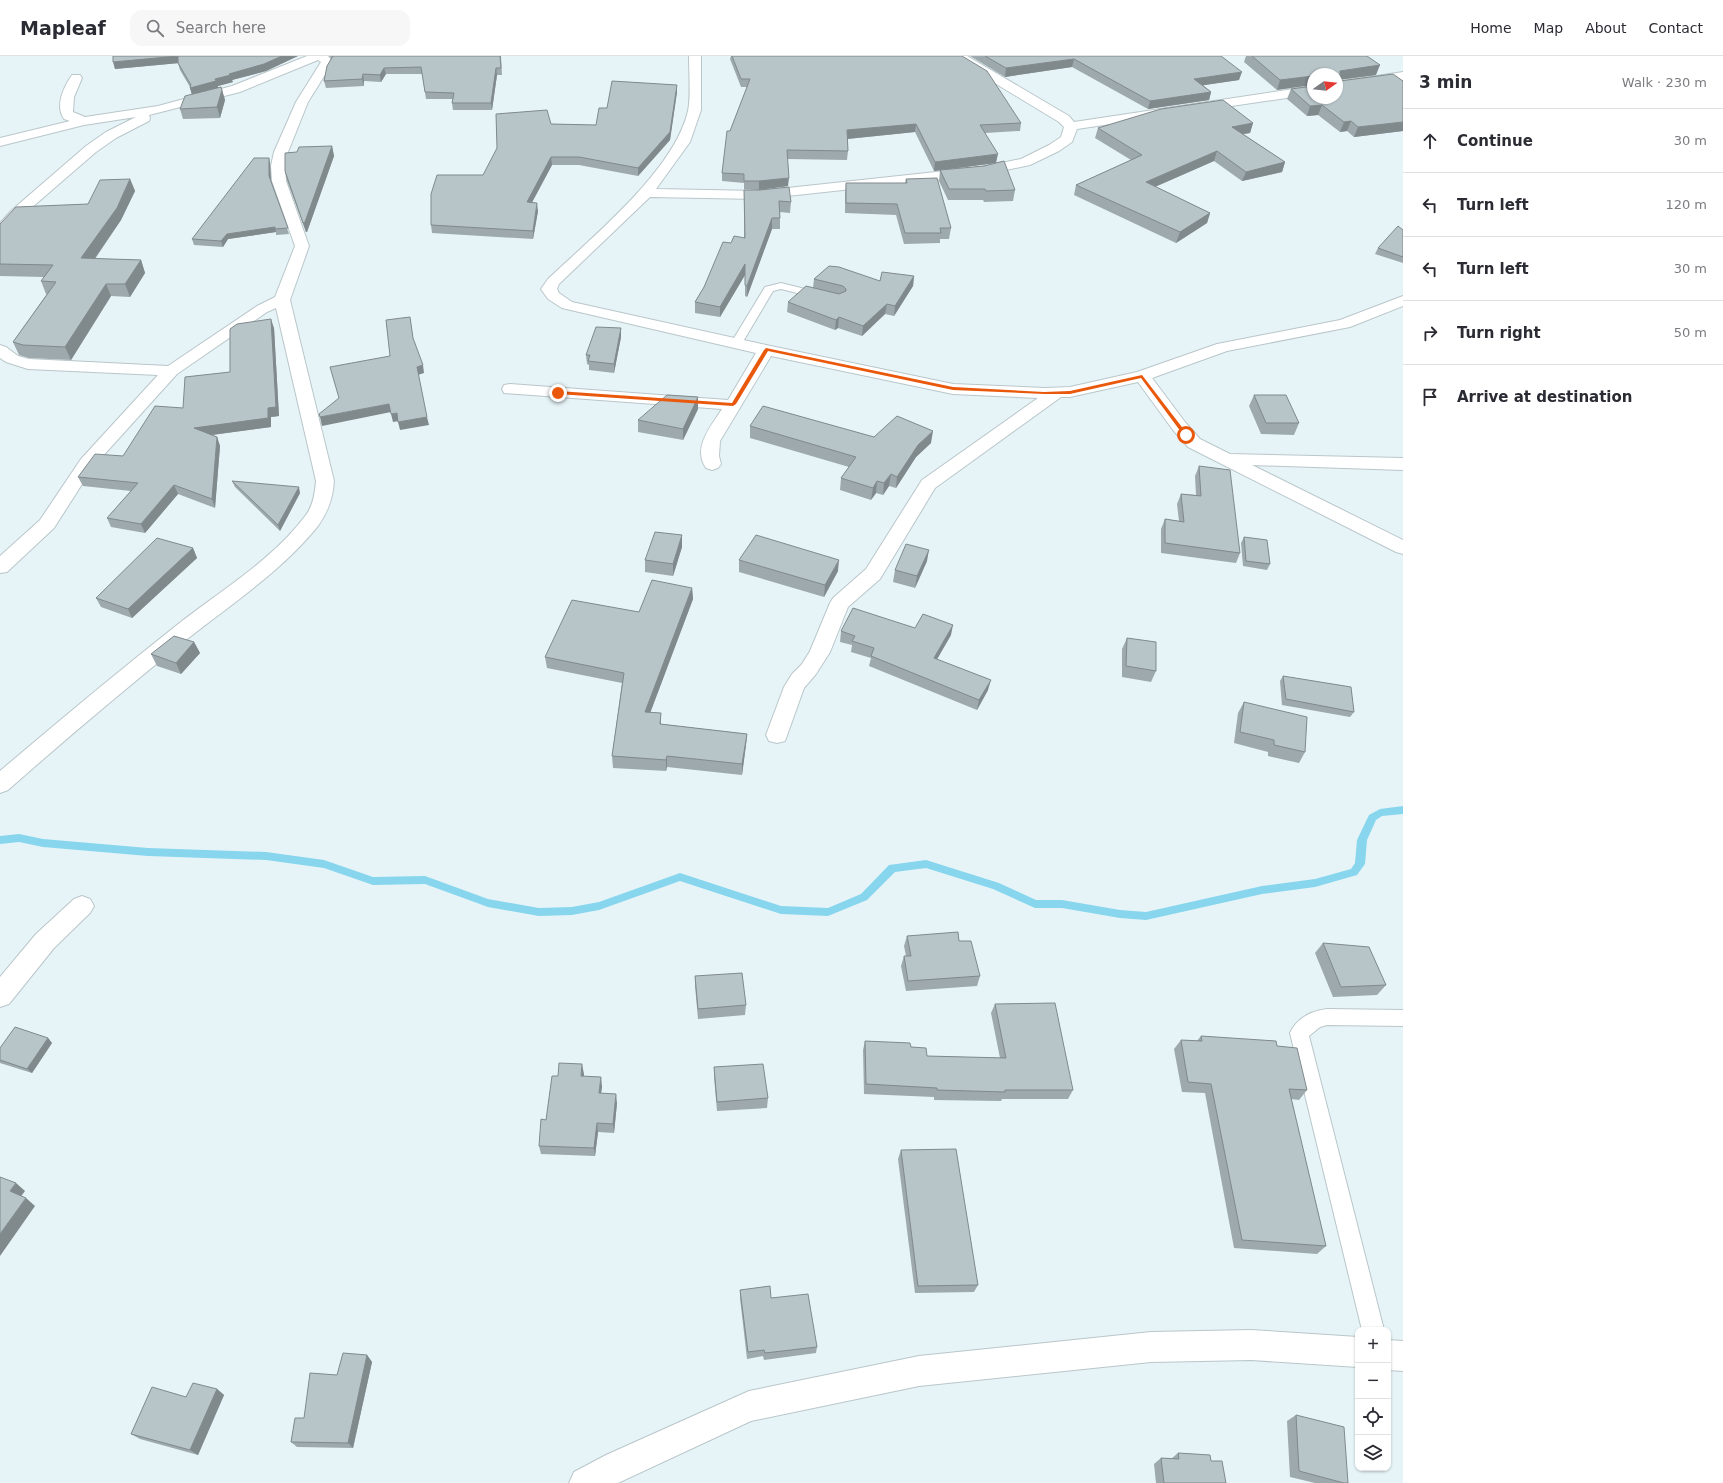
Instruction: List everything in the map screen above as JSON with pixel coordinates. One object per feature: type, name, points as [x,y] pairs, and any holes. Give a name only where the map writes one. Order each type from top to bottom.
[{"type":"street","points":[[0,142],[84,121],[159,110],[236,89],[316,56]]},
{"type":"street","points":[[0,784],[190,626],[278,558],[319,510],[324,496],[325,481],[282,300],[302,246],[279,181],[278,166],[281,152],[302,102],[327,62],[321,56]]},
{"type":"street","points":[[695,56],[695,110],[683,142],[646,193],[553,282],[549,289],[553,296],[567,305],[766,350],[953,389],[1056,393],[1070,392],[1142,376],[1223,347],[1344,324],[1403,301]]},
{"type":"street","points":[[959,56],[1064,119],[1071,126]]},
{"type":"street","points":[[1343,85],[1403,76]]},
{"type":"street","points":[[76,78],[68,99],[66,110],[69,116],[84,121]]},
{"type":"street","points":[[1071,126],[1307,91]]},
{"type":"street","points":[[0,231],[17,213],[96,146],[111,135],[159,110]]},
{"type":"street","points":[[646,193],[759,195],[982,171],[1025,162],[1054,148],[1067,139],[1071,126]]},
{"type":"street","points":[[0,567],[7,549],[46,524],[87,463],[171,372],[262,309],[282,300]]},
{"type":"street","points":[[0,350],[12,359],[28,364],[171,372]]},
{"type":"street","points":[[712,464],[710,456],[711,442],[766,350]]},
{"type":"street","points":[[1142,376],[1186,435],[1194,443],[1403,548]]},
{"type":"street","points":[[510,389],[733,404]]},
{"type":"street","points":[[777,735],[794,687],[820,652],[840,603],[874,574],[928,484],[1056,393]]},
{"type":"street","points":[[1226,459],[1403,464]]},
{"type":"street","points":[[0,996],[45,941],[82,906]]},
{"type":"street","points":[[585,1483],[617,1466],[749,1406],[919,1371],[1151,1347],[1251,1344],[1355,1352]]},
{"type":"street","points":[[1391,1355],[1403,1356]]},
{"type":"lane","points":[[737,343],[769,289],[781,286],[831,298]]},
{"type":"lane","points":[[1372,1327],[1298,1033],[1315,1019],[1327,1017],[1403,1018]]},
{"type":"building","points":[[113,56],[178,56],[113,62]]},
{"type":"building","points":[[178,56],[282,56],[264,64],[215,79],[216,81],[190,88],[191,85],[178,63]]},
{"type":"building","points":[[333,56],[500,56],[501,68],[496,68],[491,103],[452,103],[454,93],[425,92],[421,67],[384,68],[380,75],[363,74],[362,79],[324,81],[327,66]]},
{"type":"building","points":[[732,56],[962,56],[987,71],[1021,123],[980,125],[998,154],[935,162],[916,124],[847,130],[848,151],[787,150],[789,178],[744,181],[744,174],[722,173],[727,131],[730,131],[750,79],[741,79]]},
{"type":"building","points":[[985,56],[1221,56],[1242,72],[1194,79],[1211,92],[1150,101],[1074,59],[1006,68]]},
{"type":"building","points":[[1252,56],[1367,56],[1380,65],[1343,71],[1343,68],[1307,68],[1307,77],[1280,80]]},
{"type":"building","points":[[1393,74],[1403,81],[1403,122],[1358,127],[1351,121],[1344,122],[1322,105],[1310,106],[1308,104],[1343,104],[1343,81]]},
{"type":"building","points":[[612,81],[677,85],[670,132],[638,168],[579,157],[551,157],[527,202],[537,203],[533,231],[431,225],[431,194],[437,175],[483,175],[497,148],[496,114],[547,110],[551,124],[596,125],[599,108],[607,108]]},
{"type":"building","points":[[221,87],[222,90],[217,107],[180,109],[185,96]]},
{"type":"building","points":[[1307,87],[1307,103],[1291,89]]},
{"type":"building","points":[[1223,100],[1253,123],[1232,127],[1285,162],[1246,172],[1217,151],[1146,182],[1210,213],[1180,232],[1076,185],[1142,155],[1098,128],[1161,109]]},
{"type":"building","points":[[332,146],[305,222],[303,223],[285,171],[285,153],[297,152],[299,147]]},
{"type":"building","points":[[254,158],[269,158],[269,176],[288,228],[275,229],[275,227],[227,234],[221,241],[192,239]]},
{"type":"building","points":[[1004,161],[1015,190],[986,191],[985,189],[949,189],[940,170],[984,166]]},
{"type":"building","points":[[937,178],[951,228],[940,228],[941,233],[905,233],[897,204],[846,203],[846,183],[907,183],[906,179]]},
{"type":"building","points":[[130,179],[117,208],[81,258],[141,260],[125,284],[106,284],[65,347],[23,345],[13,342],[56,282],[41,281],[53,265],[0,264],[0,224],[16,207],[88,204],[100,180]]},
{"type":"building","points":[[789,187],[791,202],[779,201],[780,218],[772,218],[747,286],[745,285],[745,264],[720,307],[695,302],[704,287],[723,242],[731,243],[734,236],[745,238],[744,190]]},
{"type":"building","points":[[1398,226],[1403,230],[1403,257],[1378,248]]},
{"type":"building","points":[[829,266],[839,267],[880,281],[882,272],[914,276],[895,306],[887,304],[863,326],[839,317],[836,320],[788,302],[806,286],[839,294],[846,291],[843,286],[814,279]]},
{"type":"building","points":[[410,317],[413,338],[423,365],[417,367],[427,417],[398,422],[397,413],[391,414],[389,404],[320,417],[319,414],[339,398],[330,367],[390,356],[386,320]]},
{"type":"building","points":[[271,319],[276,407],[268,408],[268,418],[194,428],[217,437],[212,499],[174,485],[141,524],[107,518],[138,483],[78,477],[95,454],[123,456],[155,406],[183,408],[185,377],[230,372],[230,329],[237,324]]},
{"type":"building","points":[[596,327],[621,328],[614,364],[588,361],[590,355],[586,355]]},
{"type":"building","points":[[667,395],[698,397],[683,429],[638,420]]},
{"type":"building","points":[[1254,395],[1286,395],[1299,423],[1266,423]]},
{"type":"building","points":[[763,406],[874,437],[897,416],[933,431],[918,445],[897,477],[891,474],[884,483],[877,481],[873,488],[841,478],[856,457],[750,426]]},
{"type":"building","points":[[1199,466],[1230,470],[1240,553],[1165,543],[1165,519],[1184,522],[1181,494],[1201,496]]},
{"type":"building","points":[[232,481],[299,487],[278,525]]},
{"type":"building","points":[[655,532],[682,535],[673,564],[645,560]]},
{"type":"building","points":[[756,535],[839,560],[825,585],[739,560]]},
{"type":"building","points":[[1244,537],[1267,540],[1270,564],[1246,561]]},
{"type":"building","points":[[157,538],[193,548],[128,609],[96,598]]},
{"type":"building","points":[[906,544],[929,550],[917,576],[895,570]]},
{"type":"building","points":[[652,580],[692,588],[645,712],[661,713],[660,724],[747,734],[742,764],[667,756],[666,760],[612,756],[624,673],[545,657],[572,600],[639,612]]},
{"type":"building","points":[[853,608],[915,628],[923,614],[953,625],[934,658],[991,680],[979,700],[871,656],[874,648],[852,641],[855,636],[841,631]]},
{"type":"building","points":[[174,636],[194,642],[176,663],[151,654]]},
{"type":"building","points":[[1127,638],[1156,642],[1156,671],[1126,666]]},
{"type":"building","points":[[1283,676],[1351,687],[1354,712],[1286,699]]},
{"type":"building","points":[[1244,702],[1307,717],[1305,752],[1274,745],[1274,740],[1240,732]]},
{"type":"building","points":[[958,932],[959,941],[971,941],[980,976],[908,981],[904,956],[911,956],[907,936]]},
{"type":"building","points":[[1323,943],[1369,947],[1386,985],[1341,987]]},
{"type":"building","points":[[742,973],[746,1005],[698,1009],[695,976]]},
{"type":"building","points":[[1055,1003],[1073,1090],[1005,1090],[1005,1092],[937,1090],[937,1088],[866,1084],[865,1041],[910,1043],[911,1047],[926,1048],[927,1056],[1006,1058],[995,1004]]},
{"type":"building","points":[[15,1027],[48,1038],[27,1069],[0,1060],[0,1048]]},
{"type":"building","points":[[1201,1036],[1276,1041],[1277,1046],[1297,1048],[1307,1090],[1289,1089],[1326,1246],[1242,1240],[1211,1084],[1188,1082],[1181,1040],[1202,1041]]},
{"type":"building","points":[[559,1063],[582,1064],[581,1076],[601,1077],[599,1093],[616,1094],[613,1124],[597,1123],[594,1148],[539,1146],[541,1119],[546,1120],[552,1076],[558,1076]]},
{"type":"building","points":[[763,1064],[768,1098],[717,1102],[714,1067]]},
{"type":"building","points":[[956,1149],[978,1285],[918,1286],[901,1150]]},
{"type":"building","points":[[0,1177],[16,1183],[10,1191],[26,1198],[0,1234]]},
{"type":"building","points":[[770,1286],[771,1298],[808,1294],[817,1347],[765,1353],[764,1350],[748,1352],[740,1290]]},
{"type":"building","points":[[343,1353],[367,1355],[348,1443],[291,1442],[295,1418],[304,1418],[310,1373],[337,1375]]},
{"type":"building","points":[[193,1383],[217,1389],[190,1450],[131,1434],[152,1387],[186,1397]]},
{"type":"building","points":[[1296,1415],[1344,1427],[1348,1483],[1299,1471]]},
{"type":"building","points":[[1178,1453],[1210,1455],[1211,1461],[1222,1461],[1226,1483],[1164,1483],[1161,1458],[1179,1459]]},
{"type":"waterway","points":[[0,840],[19,838],[43,843],[148,852],[266,856],[324,864],[373,881],[425,880],[488,903],[539,912],[572,911],[599,906],[680,877],[781,910],[828,912],[864,897],[892,868],[926,864],[996,886],[1035,904],[1062,904],[1120,914],[1146,916],[1262,890],[1315,883],[1354,872],[1360,864],[1362,840],[1372,818],[1380,813],[1403,810]]},
{"type":"route","points":[[558,393],[733,404],[766,350],[953,389],[1044,393],[1070,392],[1142,376],[1186,435]]}]
